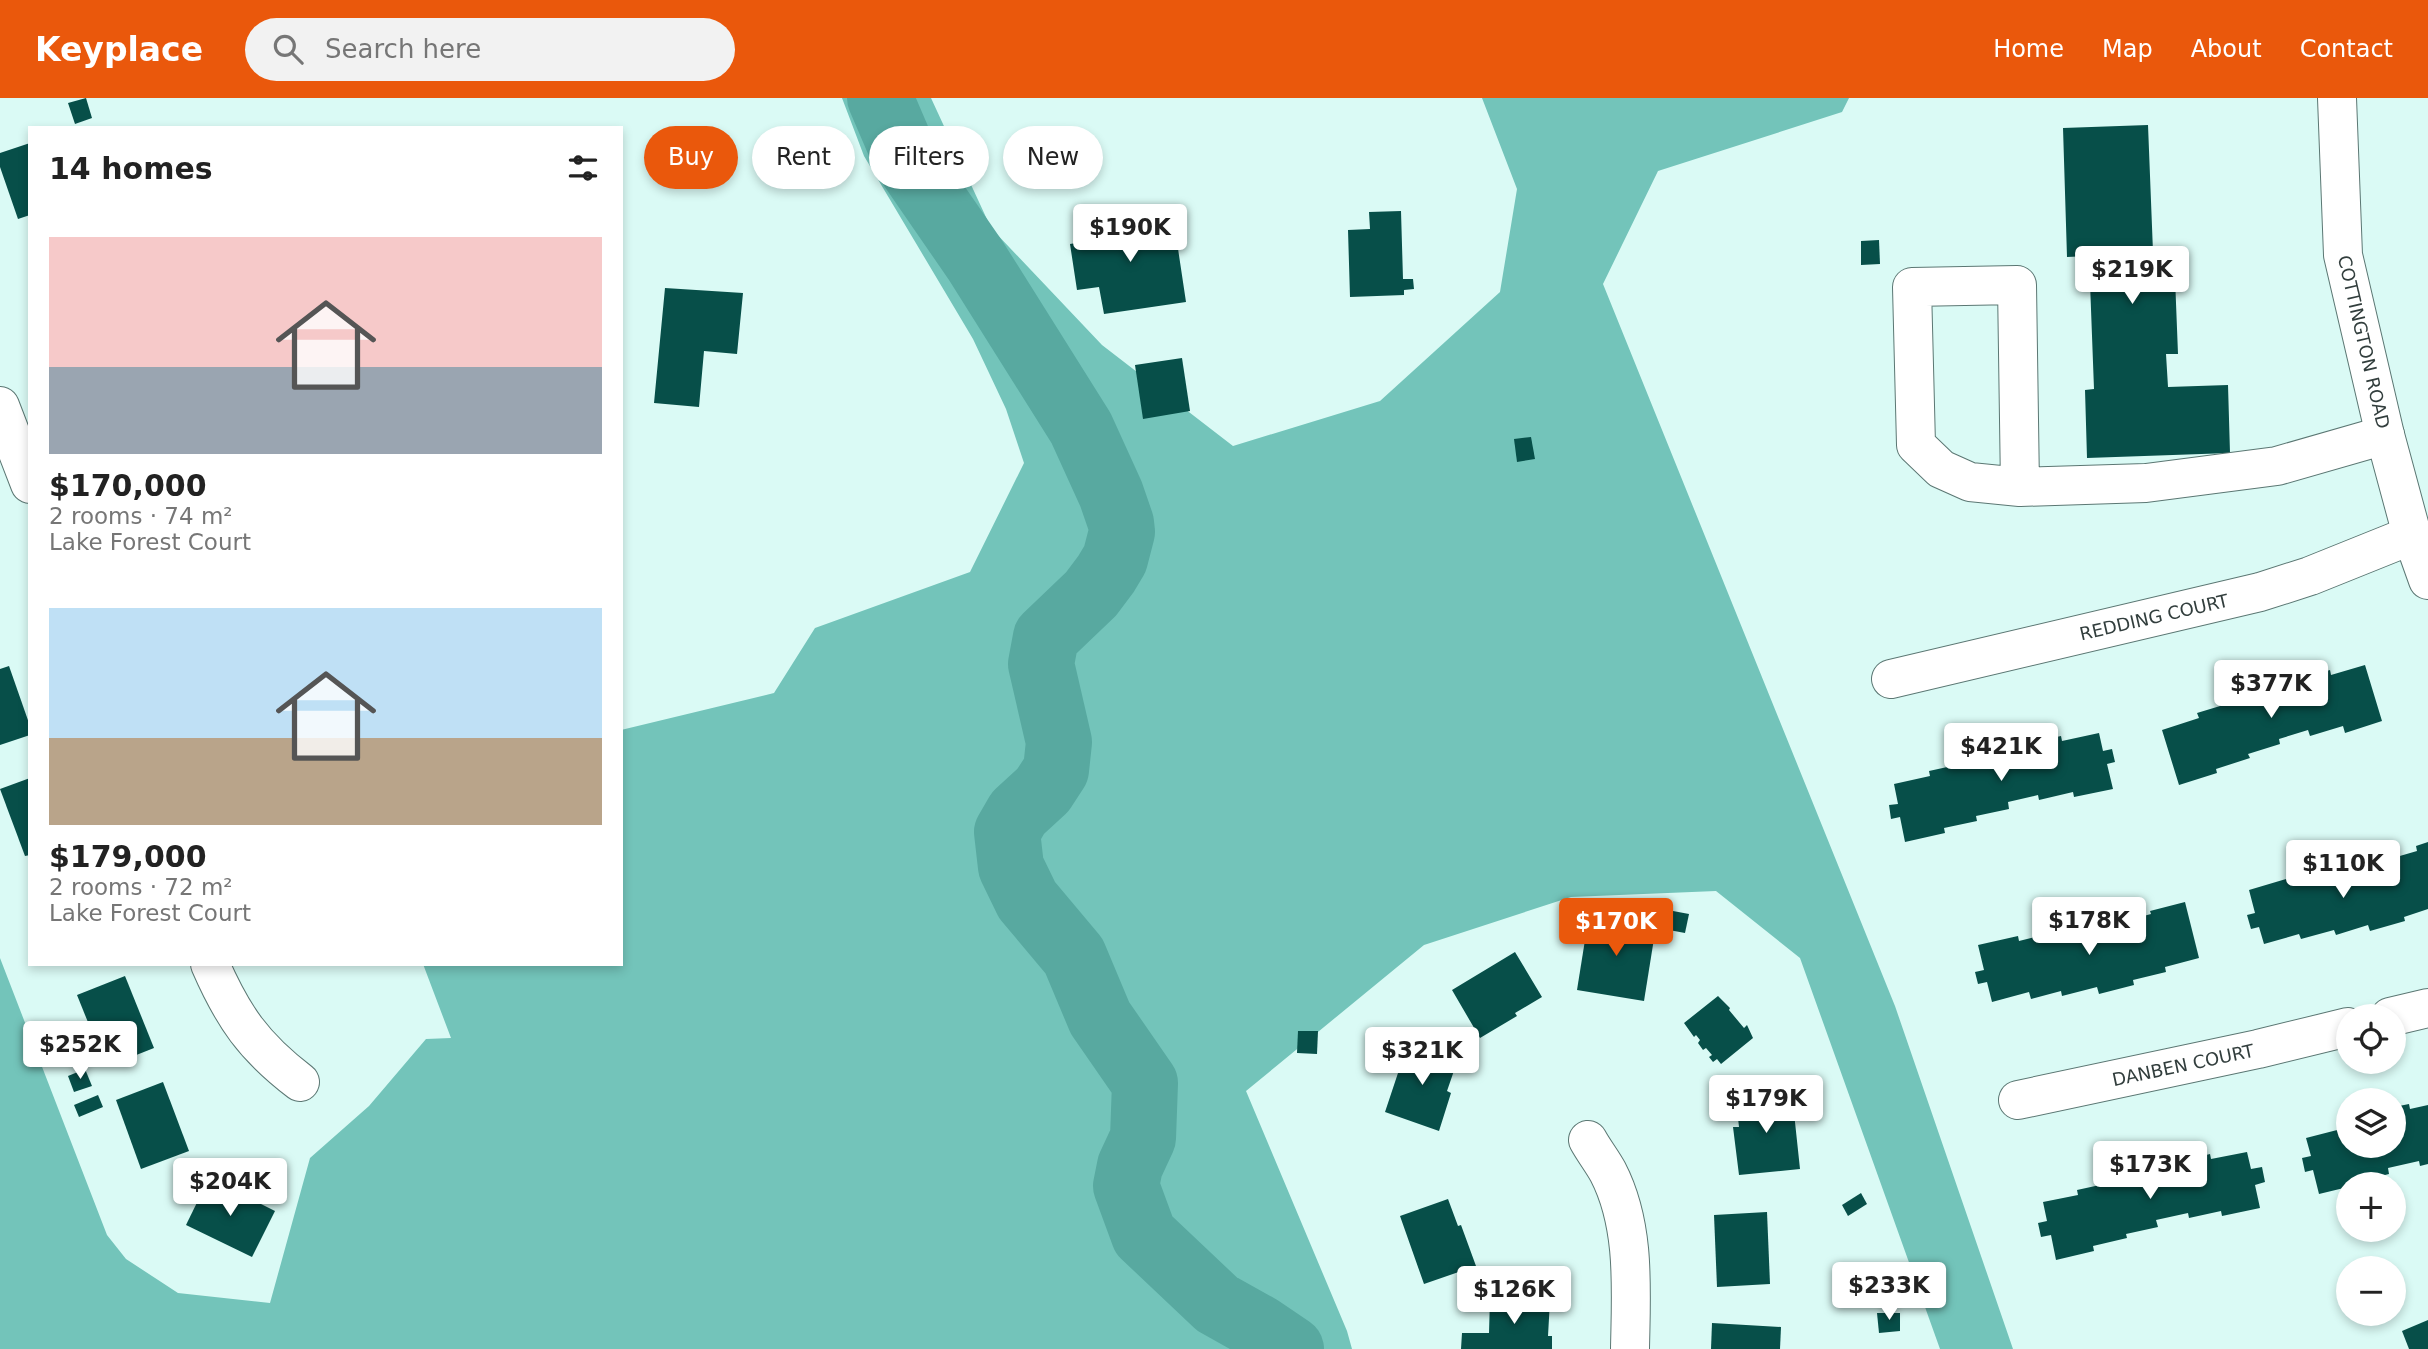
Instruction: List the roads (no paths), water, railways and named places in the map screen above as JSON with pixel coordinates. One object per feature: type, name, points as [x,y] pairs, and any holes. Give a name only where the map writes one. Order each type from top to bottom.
[{"type":"street","name":"COTTINGTON ROAD","points":[[2337,98],[2343,255],[2385,435],[2412,535],[2428,580]]},
{"type":"street","points":[[2020,487],[2017,285],[1912,287],[1916,445],[1941,469],[1970,482],[2020,487],[2147,484],[2277,466],[2385,435]]},
{"type":"street","points":[[0,406],[28,479]]},
{"type":"street","name":"REDDING COURT","points":[[1891,679],[2260,592],[2310,576],[2412,535]]},
{"type":"street","points":[[211,966],[226,1001],[244,1027],[271,1060],[300,1082]]},
{"type":"street","points":[[2406,1013],[2428,1007]]},
{"type":"street","name":"DANBEN COURT","points":[[2018,1100],[2336,1030]]},
{"type":"street","points":[[1588,1140],[1609,1174],[1621,1205],[1632,1264],[1630,1349]]},
{"type":"waterway","points":[[880,98],[907,161],[976,261],[1081,428],[1121,523],[1122,532],[1115,559],[1106,574],[1091,594],[1046,637],[1041,664],[1059,742],[1056,770],[1043,790],[1018,813],[1007,832],[1011,867],[1027,900],[1074,956],[1100,1018],[1145,1083],[1143,1138],[1130,1166],[1126,1186],[1144,1235],[1217,1304],[1291,1349]]}]
